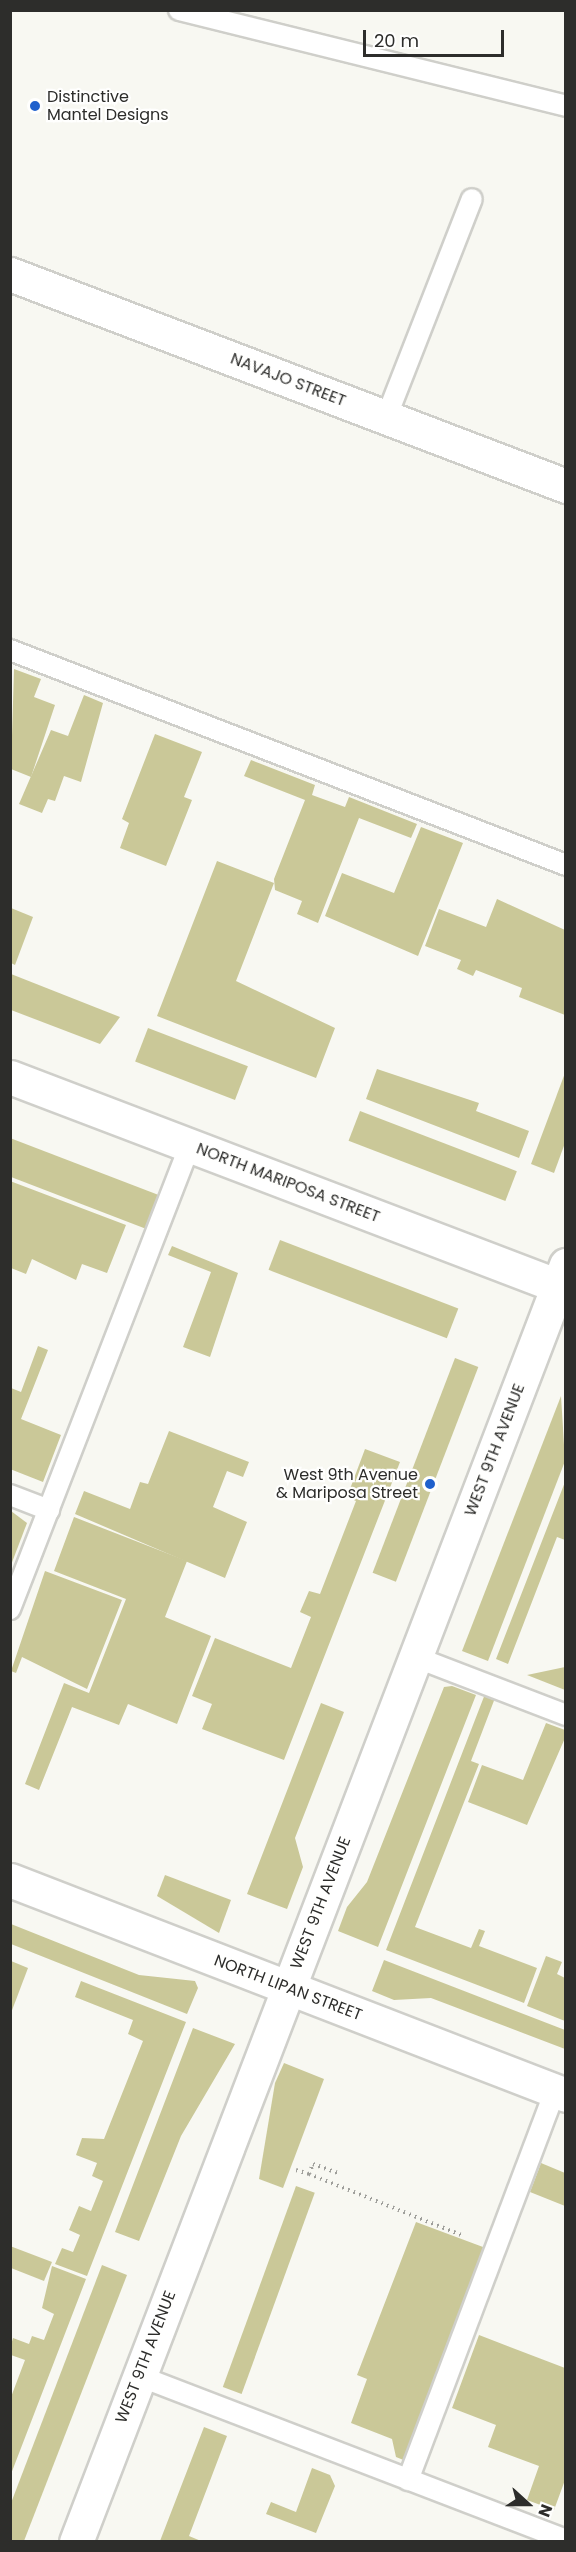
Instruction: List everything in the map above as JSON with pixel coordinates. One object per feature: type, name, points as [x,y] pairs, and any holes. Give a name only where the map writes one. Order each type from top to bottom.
[{"type":"street","name":"NAVAJO STREET","points":[[10,274],[566,486]]},
{"type":"street","name":"NORTH MARIPOSA STREET","points":[[10,1077],[190,1145],[563,1280]]},
{"type":"street","name":"WEST 9TH AVENUE","points":[[76,2541],[415,1657],[563,1280]]},
{"type":"street","name":"NORTH LIPAN STREET","points":[[10,1880],[560,2093]]},
{"type":"lane","points":[[179,10],[566,106]]},
{"type":"lane","points":[[386,418],[472,200]]},
{"type":"lane","points":[[10,650],[566,865]]},
{"type":"lane","points":[[10,1609],[190,1145]]},
{"type":"lane","points":[[10,1495],[49,1510]]},
{"type":"lane","points":[[415,1657],[566,1715]]},
{"type":"lane","points":[[408,2480],[496,2248],[560,2093]]},
{"type":"lane","points":[[139,2376],[566,2540]]},
{"type":"path","points":[[309,2174],[313,2164],[340,2174]]},
{"type":"path","points":[[296,2170],[496,2248]]},
{"type":"shaded area","points":[[14,669],[41,679],[34,697],[55,705],[31,777],[11,769]]},
{"type":"shaded area","points":[[84,695],[103,703],[81,782],[64,776],[55,801],[48,799],[42,813],[19,804],[51,730],[68,736]]},
{"type":"shaded area","points":[[155,734],[202,752],[184,797],[192,800],[166,866],[120,848],[129,823],[122,819]]},
{"type":"shaded area","points":[[251,760],[315,785],[312,795],[345,807],[349,797],[417,824],[411,838],[359,818],[318,923],[297,914],[302,901],[275,890],[274,879],[305,800],[244,776]]},
{"type":"shaded area","points":[[421,827],[463,843],[418,956],[325,916],[342,873],[394,893]]},
{"type":"shaded area","points":[[217,861],[274,883],[236,981],[335,1028],[316,1078],[157,1016]]},
{"type":"shaded area","points":[[497,899],[565,930],[565,1015],[519,997],[522,988],[476,970],[473,976],[457,969],[461,960],[425,946],[439,909],[486,927]]},
{"type":"shaded area","points":[[11,908],[33,917],[15,965],[11,963]]},
{"type":"shaded area","points":[[11,974],[120,1017],[100,1044],[11,1010]]},
{"type":"shaded area","points":[[148,1028],[248,1066],[235,1100],[135,1062]]},
{"type":"shaded area","points":[[377,1069],[479,1103],[476,1111],[529,1131],[519,1158],[366,1099]]},
{"type":"shaded area","points":[[565,1073],[565,1143],[554,1173],[531,1164]]},
{"type":"shaded area","points":[[360,1111],[517,1171],[505,1201],[349,1141]]},
{"type":"shaded area","points":[[10,1138],[161,1196],[148,1230],[10,1177]]},
{"type":"shaded area","points":[[10,1181],[126,1225],[107,1273],[82,1264],[76,1280],[32,1259],[26,1274],[11,1268]]},
{"type":"shaded area","points":[[280,1240],[458,1308],[447,1338],[269,1270]]},
{"type":"shaded area","points":[[172,1246],[238,1273],[210,1357],[183,1347],[211,1272],[168,1255]]},
{"type":"shaded area","points":[[38,1346],[48,1350],[21,1419],[61,1435],[43,1482],[10,1469],[11,1388],[21,1392]]},
{"type":"shaded area","points":[[455,1358],[478,1367],[396,1582],[373,1573]]},
{"type":"shaded area","points":[[561,1396],[565,1461],[488,1661],[462,1651]]},
{"type":"shaded area","points":[[169,1431],[249,1462],[243,1477],[227,1471],[213,1507],[247,1522],[225,1578],[75,1514],[84,1491],[130,1509],[140,1482],[148,1484]]},
{"type":"shaded area","points":[[365,1449],[400,1462],[284,1760],[202,1729],[212,1704],[192,1696],[215,1638],[291,1668],[311,1617],[300,1612],[309,1591],[320,1594],[356,1501],[347,1497]]},
{"type":"shaded area","points":[[565,1482],[565,1540],[557,1537],[508,1664],[496,1659]]},
{"type":"shaded area","points":[[11,1511],[27,1523],[11,1565]]},
{"type":"shaded area","points":[[74,1517],[187,1561],[165,1617],[211,1636],[177,1724],[128,1704],[119,1725],[72,1707],[39,1790],[25,1784],[64,1683],[89,1693],[126,1599],[54,1571]]},
{"type":"shaded area","points":[[45,1571],[122,1600],[87,1689],[22,1657],[16,1673],[11,1671]]},
{"type":"shaded area","points":[[565,1667],[565,1690],[527,1675]]},
{"type":"shaded area","points":[[452,1686],[476,1695],[378,1947],[338,1931],[347,1907],[367,1882],[444,1687]]},
{"type":"shaded area","points":[[485,1694],[495,1698],[471,1761],[479,1764],[415,1927],[471,1948],[479,1929],[485,1931],[479,1946],[537,1968],[524,2003],[386,1950]]},
{"type":"shaded area","points":[[321,1703],[344,1712],[295,1838],[303,1867],[287,1909],[247,1894]]},
{"type":"shaded area","points":[[546,1723],[565,1730],[565,1738],[527,1825],[468,1802],[482,1765],[523,1780]]},
{"type":"shaded area","points":[[165,1875],[231,1900],[219,1933],[157,1896]]},
{"type":"shaded area","points":[[11,1924],[139,1975],[195,1981],[198,1988],[187,2014],[11,1944]]},
{"type":"shaded area","points":[[546,1956],[562,1962],[557,1974],[565,1978],[565,2021],[527,2006]]},
{"type":"shaded area","points":[[384,1960],[565,2030],[565,2049],[431,1998],[394,2000],[372,1991]]},
{"type":"shaded area","points":[[11,1961],[28,1968],[11,2013]]},
{"type":"shaded area","points":[[81,1981],[186,2022],[87,2276],[55,2264],[62,2248],[73,2252],[80,2235],[69,2230],[79,2206],[91,2211],[103,2181],[92,2176],[97,2163],[76,2155],[82,2138],[104,2139],[143,2041],[128,2034],[133,2020],[75,1997]]},
{"type":"shaded area","points":[[193,2028],[235,2044],[181,2136],[139,2241],[115,2232]]},
{"type":"shaded area","points":[[284,2063],[324,2079],[283,2188],[259,2179],[275,2083]]},
{"type":"shaded area","points":[[541,2163],[565,2173],[565,2206],[530,2192]]},
{"type":"shaded area","points":[[296,2186],[315,2193],[242,2394],[223,2387]]},
{"type":"shaded area","points":[[416,2222],[491,2250],[411,2463],[396,2457],[392,2439],[351,2423],[367,2379],[357,2375]]},
{"type":"shaded area","points":[[10,2246],[52,2262],[44,2281],[11,2268]]},
{"type":"shaded area","points":[[102,2265],[127,2275],[24,2541],[11,2541],[11,2503]]},
{"type":"shaded area","points":[[52,2266],[86,2279],[11,2474],[11,2397],[25,2360],[11,2355],[11,2345],[13,2338],[29,2344],[32,2336],[44,2340],[54,2314],[42,2308]]},
{"type":"shaded area","points":[[479,2335],[565,2368],[565,2480],[554,2510],[527,2500],[539,2466],[488,2447],[496,2425],[452,2408]]},
{"type":"shaded area","points":[[204,2427],[227,2436],[189,2536],[201,2541],[160,2541]]},
{"type":"shaded area","points":[[312,2468],[330,2475],[335,2486],[316,2533],[266,2514],[271,2502],[296,2512]]},
{"type":"place","name":"Distinctive Mantel Designs","points":[[35,106]]},
{"type":"place","name":"West 9th Avenue & Mariposa Street","points":[[430,1484]]}]
